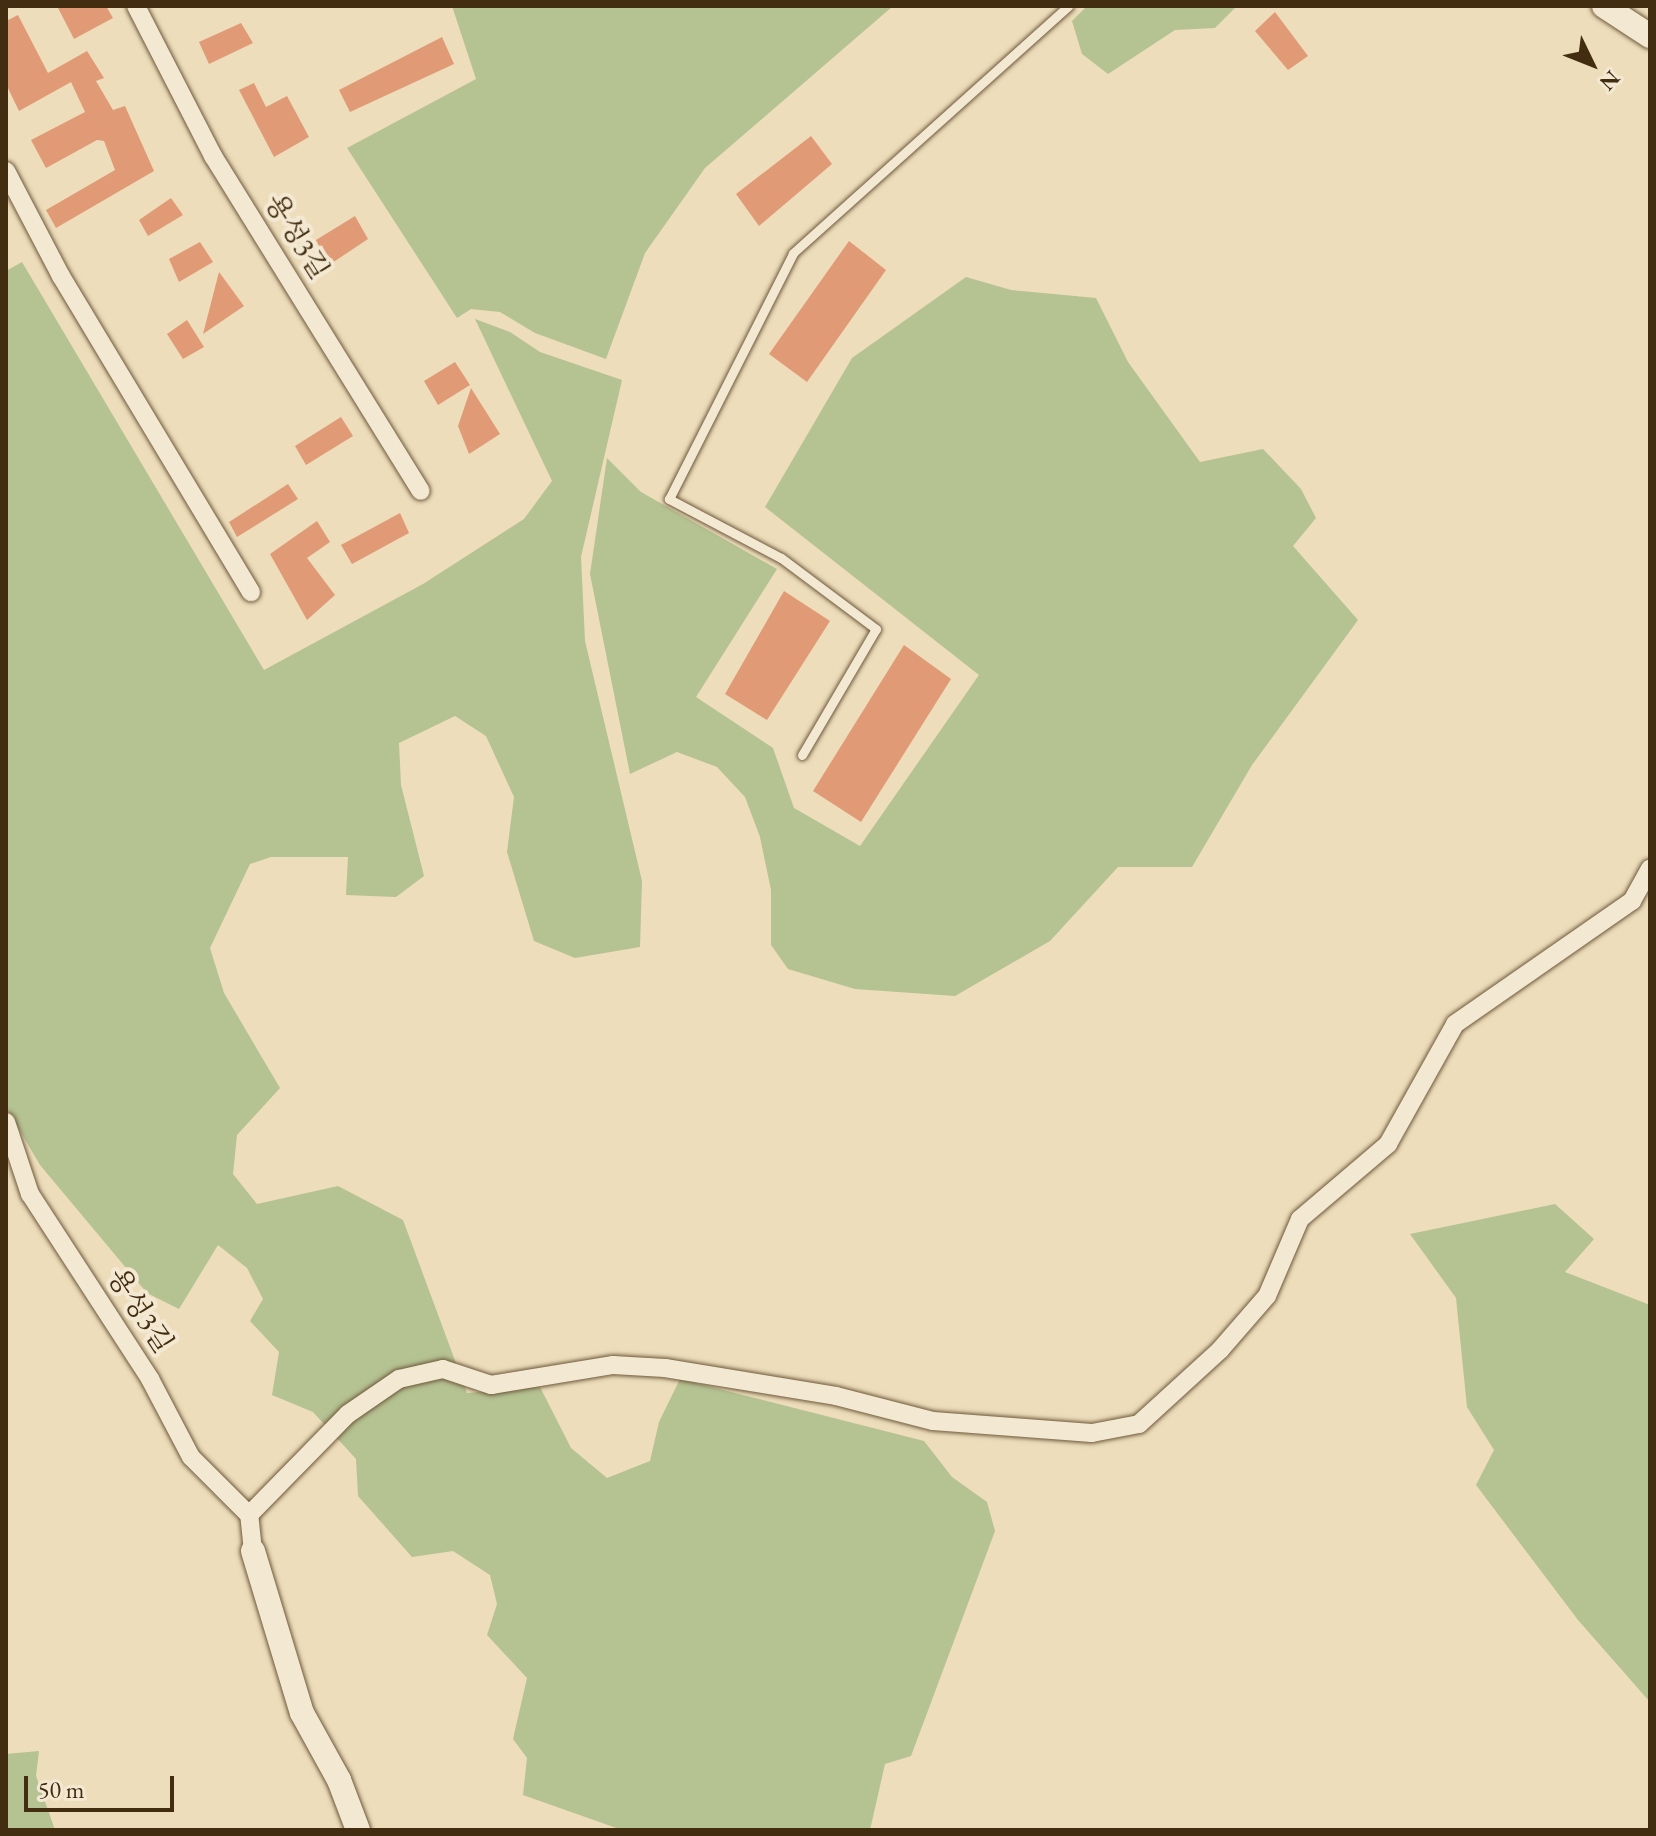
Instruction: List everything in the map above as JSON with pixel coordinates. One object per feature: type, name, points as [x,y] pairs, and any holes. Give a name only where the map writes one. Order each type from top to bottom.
[{"type":"street","name":"용성3길","points":[[136,6],[213,156],[421,491]]},
{"type":"street","points":[[1604,6],[1650,36]]},
{"type":"street","points":[[1611,6],[1650,22]]},
{"type":"street","points":[[6,171],[61,276],[251,592]]},
{"type":"street","points":[[358,1830],[339,1780],[302,1713],[253,1551],[249,1515],[348,1414],[399,1379],[443,1369],[491,1385],[613,1365],[665,1368],[836,1396],[933,1421],[1092,1433],[1139,1424],[1220,1350],[1267,1296],[1300,1219],[1388,1144],[1455,1024],[1632,901],[1650,869]]},
{"type":"street","name":"용성3길","points":[[6,1122],[30,1194],[150,1379],[191,1457],[249,1515]]},
{"type":"lane","points":[[802,755],[876,629],[781,558],[669,499],[793,253],[1068,6]]},
{"type":"green space","points":[[452,6],[893,6],[705,168],[645,253],[606,359],[535,333],[500,312],[471,309],[457,318],[347,148],[476,79]]},
{"type":"green space","points":[[1087,6],[1237,6],[1215,28],[1175,30],[1108,74],[1082,54],[1072,21]]},
{"type":"green space","points":[[22,262],[264,670],[423,584],[524,519],[552,481],[475,319],[510,332],[540,352],[622,380],[581,557],[585,641],[642,881],[640,947],[575,958],[534,941],[507,852],[514,797],[486,736],[455,716],[399,743],[401,785],[424,876],[396,897],[346,895],[348,857],[271,857],[250,864],[210,948],[224,993],[280,1088],[237,1135],[233,1174],[257,1204],[338,1186],[403,1220],[467,1393],[540,1387],[571,1448],[607,1478],[650,1461],[659,1422],[680,1379],[924,1441],[952,1477],[987,1502],[995,1531],[911,1756],[885,1764],[870,1830],[622,1830],[523,1795],[527,1758],[513,1739],[527,1678],[487,1635],[497,1604],[490,1575],[453,1551],[412,1557],[358,1496],[356,1459],[313,1412],[272,1395],[279,1352],[250,1321],[263,1299],[247,1268],[218,1245],[179,1309],[147,1293],[40,1165],[6,1107],[6,271]]},
{"type":"green space","points":[[966,277],[1011,290],[1096,298],[1128,362],[1200,462],[1263,449],[1301,489],[1316,518],[1293,546],[1358,620],[1252,765],[1192,867],[1118,867],[1050,941],[955,996],[855,989],[788,969],[771,945],[771,890],[760,837],[745,797],[717,767],[677,752],[630,774],[590,574],[607,458],[641,492],[777,569],[696,697],[773,748],[794,808],[860,846],[979,675],[765,507],[852,358]]},
{"type":"green space","points":[[1555,1204],[1594,1239],[1565,1272],[1650,1305],[1650,1702],[1578,1620],[1476,1485],[1494,1450],[1467,1407],[1456,1298],[1410,1234]]},
{"type":"green space","points":[[39,1751],[36,1776],[55,1830],[6,1830],[6,1754]]},
{"type":"building","points":[[57,6],[106,6],[113,18],[74,39]]},
{"type":"building","points":[[1275,12],[1308,56],[1288,70],[1255,31]]},
{"type":"building","points":[[18,15],[48,73],[87,51],[104,78],[96,81],[113,110],[125,106],[154,171],[56,228],[46,210],[115,170],[104,141],[97,140],[46,168],[31,140],[85,112],[71,82],[19,111],[6,84],[6,21]]},
{"type":"building","points":[[241,23],[253,43],[209,64],[199,42]]},
{"type":"building","points":[[442,37],[454,64],[350,112],[339,90]]},
{"type":"building","points":[[254,83],[266,107],[287,96],[309,137],[274,157],[239,90]]},
{"type":"building","points":[[811,136],[832,164],[759,226],[736,194]]},
{"type":"building","points":[[171,198],[183,215],[148,236],[139,220]]},
{"type":"building","points":[[355,216],[368,239],[329,265],[316,240]]},
{"type":"building","points":[[849,241],[886,270],[807,382],[769,354]]},
{"type":"building","points":[[200,242],[213,262],[179,282],[169,259]]},
{"type":"building","points":[[219,272],[244,306],[203,334]]},
{"type":"building","points":[[187,320],[204,347],[183,359],[167,334]]},
{"type":"building","points":[[455,362],[470,385],[438,405],[424,381]]},
{"type":"building","points":[[471,388],[500,434],[469,454],[458,426]]},
{"type":"building","points":[[341,417],[353,436],[306,465],[295,446]]},
{"type":"building","points":[[288,484],[298,499],[237,537],[229,522]]},
{"type":"building","points":[[400,513],[409,533],[352,564],[341,545]]},
{"type":"building","points":[[317,521],[330,542],[307,558],[335,595],[307,620],[270,554]]},
{"type":"building","points":[[784,591],[830,621],[767,720],[725,694]]},
{"type":"building","points":[[904,645],[951,679],[861,822],[813,791]]}]
